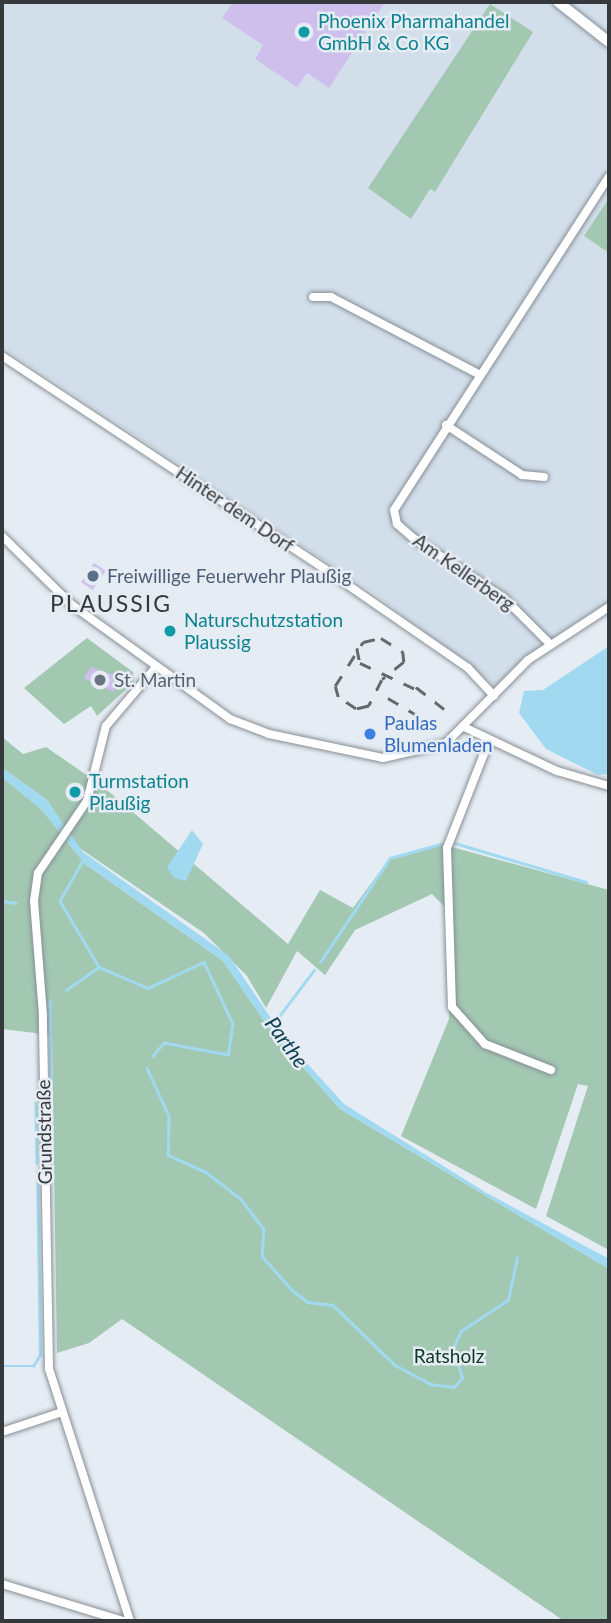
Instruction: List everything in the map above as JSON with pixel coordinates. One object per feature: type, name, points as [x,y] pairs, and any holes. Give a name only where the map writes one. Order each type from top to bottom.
[{"type":"main road","points":[[558,2],[609,42]]},
{"type":"street","name":"Am Kellerberg","points":[[549,643],[504,598],[397,524],[394,510],[478,374],[609,177]]},
{"type":"street","points":[[313,297],[331,297],[478,374]]},
{"type":"street","name":"Hinter dem Dorf","points":[[2,356],[330,572],[468,668],[494,696]]},
{"type":"street","points":[[446,425],[522,475],[544,477]]},
{"type":"street","points":[[2,536],[72,605],[156,667],[248,727],[360,754],[412,756],[445,744],[549,643],[609,607]]},
{"type":"street","name":"Grundstraße","points":[[130,1621],[49,1369],[45,1296],[43,1015],[34,901],[38,873],[87,801],[106,726],[156,667]]},
{"type":"street","points":[[464,727],[489,741],[609,786]]},
{"type":"street","points":[[489,741],[447,848],[452,1007],[485,1044],[551,1069]]},
{"type":"street","points":[[2,1432],[62,1412]]},
{"type":"street","points":[[2,1584],[123,1621]]},
{"type":"shaded area","points":[[2,2],[609,2],[609,607],[559,635],[500,690],[375,594],[2,347]]},
{"type":"green space","points":[[490,4],[533,32],[435,192],[430,189],[411,219],[368,188]]},
{"type":"green space","points":[[609,198],[609,253],[584,236]]},
{"type":"green space","points":[[87,638],[133,672],[134,682],[97,716],[91,706],[64,724],[24,688]]},
{"type":"green space","points":[[2,737],[23,754],[46,747],[101,785],[288,944],[320,890],[353,908],[390,858],[441,844],[609,890],[609,1250],[546,1216],[588,1086],[578,1084],[536,1209],[401,1136],[449,1019],[446,908],[432,894],[355,930],[325,975],[297,951],[266,1008],[247,976],[204,933],[78,847],[47,800],[2,768]]},
{"type":"green space","name":"Ratsholz","points":[[2,777],[42,810],[85,864],[223,961],[271,1031],[340,1109],[609,1269],[609,1621],[564,1621],[122,1319],[89,1343],[57,1353],[52,1035],[2,1029]]},
{"type":"water","points":[[609,646],[609,774],[598,775],[546,749],[519,713],[524,691],[543,690]]},
{"type":"water","name":"Parthe","points":[[2,768],[46,799],[83,852],[229,956],[285,1039],[344,1104],[485,1192],[609,1259],[609,1269],[340,1109],[271,1031],[223,961],[85,864],[42,810],[2,777]]},
{"type":"water","points":[[192,830],[203,844],[186,881],[174,878],[167,867]]},
{"type":"building","name":"Phoenix Pharmahandel GmbH & Co KG","points":[[233,2],[385,2],[329,88],[307,73],[297,87],[255,59],[263,45],[222,18]]},
{"type":"building","name":"Freiwillige Feuerwehr Plaußig","points":[[94,563],[106,571],[93,590],[81,582]]},
{"type":"building","name":"St. Martin","points":[[91,667],[116,676],[114,692],[84,678]]},
{"type":"waterway","points":[[455,843],[586,882]]},
{"type":"waterway","points":[[320,962],[390,858],[441,844]]},
{"type":"waterway","points":[[84,859],[60,901],[99,967],[148,988],[204,962],[233,1024],[228,1055],[164,1043],[153,1056]]},
{"type":"waterway","points":[[2,901],[16,903]]},
{"type":"waterway","points":[[66,990],[98,968]]},
{"type":"waterway","name":"Parthe","points":[[274,1023],[314,970]]},
{"type":"waterway","points":[[50,1000],[51,1081]]},
{"type":"waterway","points":[[147,1068],[169,1116],[168,1155],[206,1172],[241,1199],[264,1229],[262,1256],[292,1290],[308,1302],[333,1305],[395,1365],[430,1384],[454,1387],[462,1378],[453,1348],[461,1331],[508,1300],[517,1258]]},
{"type":"waterway","points":[[36,1103],[37,1163]]},
{"type":"waterway","points":[[2,1366],[33,1366],[40,1355],[37,1172]]},
{"type":"railway","points":[[381,638],[403,652],[404,662],[382,680],[369,706],[356,709],[338,697],[335,686],[363,642],[381,638]]},
{"type":"railway","points":[[357,648],[360,663],[422,692]]},
{"type":"railway","points":[[416,687],[444,709]]},
{"type":"railway","points":[[388,698],[437,727]]},
{"type":"place","name":"Phoenix Pharmahandel GmbH & Co KG","points":[[304,32]]},
{"type":"place","name":"Freiwillige Feuerwehr Plaußig","points":[[93,576]]},
{"type":"place","name":"Naturschutzstation Plaussig","points":[[170,631]]},
{"type":"place","name":"St. Martin","points":[[100,680]]},
{"type":"place","name":"Paulas Blumenladen","points":[[370,734]]},
{"type":"place","name":"Turmstation Plaußig","points":[[75,792]]},
{"type":"district","name":"PLAUSSIG","points":[[111,603]]}]
